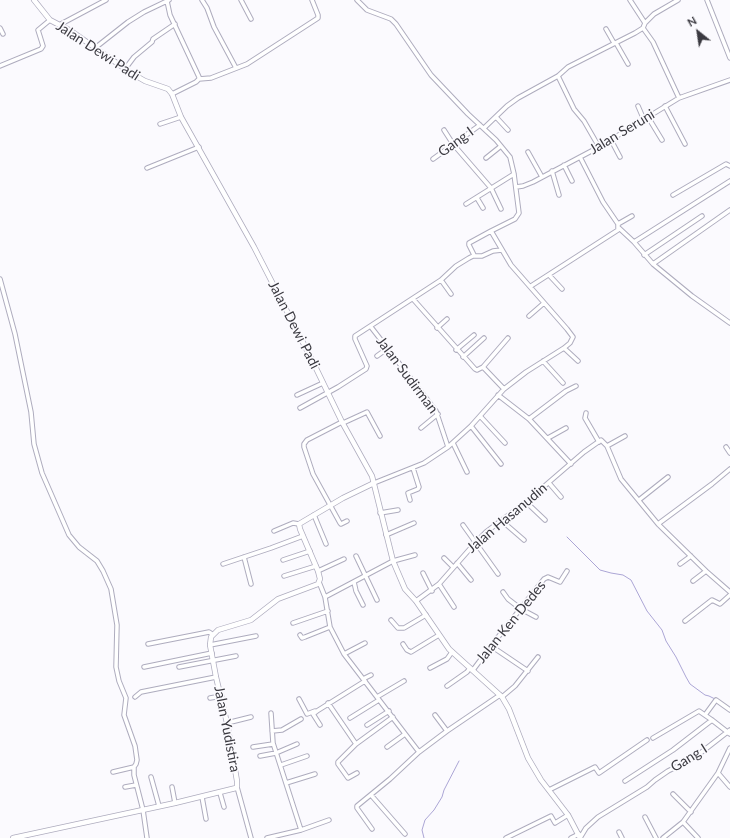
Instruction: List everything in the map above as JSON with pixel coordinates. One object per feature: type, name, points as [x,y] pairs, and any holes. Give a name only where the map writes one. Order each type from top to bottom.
[{"type":"street","name":"Jalan Dewi Padi","points":[[34,0],[50,20],[61,24],[125,69],[145,81],[168,89],[172,94],[182,117],[254,247],[342,423],[372,476],[393,562],[405,589],[416,601],[452,652],[501,696]]},
{"type":"street","points":[[61,24],[106,0]]},
{"type":"street","points":[[95,48],[128,22],[168,0],[170,15],[198,73],[199,79]]},
{"type":"street","points":[[202,0],[207,8],[214,27],[236,68]]},
{"type":"street","points":[[241,0],[251,19]]},
{"type":"street","points":[[172,94],[199,79],[211,78],[258,58],[318,18],[312,0]]},
{"type":"street","points":[[356,0],[367,10],[391,19],[396,24],[430,75],[442,89],[484,128],[510,156],[519,209],[517,217],[469,243],[474,255]]},
{"type":"street","points":[[630,0],[645,24]]},
{"type":"street","points":[[484,128],[507,106],[518,98],[558,76],[568,67],[643,28],[654,14],[678,0]]},
{"type":"street","points":[[707,0],[730,58]]},
{"type":"street","points":[[0,66],[41,49],[43,46],[38,30],[50,20]]},
{"type":"street","points":[[125,69],[134,57],[152,42],[153,39],[175,24]]},
{"type":"street","points":[[0,28],[3,34]]},
{"type":"street","points":[[643,28],[653,42],[679,98]]},
{"type":"street","points":[[606,29],[628,64]]},
{"type":"street","points":[[558,76],[574,110],[584,121],[599,147]]},
{"type":"street","name":"Jalan Seruni","points":[[516,188],[542,177],[599,147],[679,98],[730,80]]},
{"type":"street","points":[[638,106],[644,120]]},
{"type":"street","points":[[665,106],[685,144]]},
{"type":"street","points":[[160,124],[182,117]]},
{"type":"street","points":[[496,117],[508,130]]},
{"type":"street","points":[[648,117],[662,140]]},
{"type":"street","name":"Gang I","points":[[433,159],[480,125]]},
{"type":"street","points":[[444,130],[453,144],[491,188],[501,209]]},
{"type":"street","points":[[611,140],[620,157]]},
{"type":"street","points":[[486,158],[501,146]]},
{"type":"street","points":[[147,168],[199,147]]},
{"type":"street","points":[[528,152],[542,177]]},
{"type":"street","points":[[580,157],[603,202],[618,226],[634,242],[644,255],[692,296],[730,323]]},
{"type":"street","points":[[673,195],[726,164],[730,166]]},
{"type":"street","points":[[564,165],[572,181]]},
{"type":"street","points":[[552,171],[559,195]]},
{"type":"street","points":[[466,204],[514,174]]},
{"type":"street","points":[[634,242],[730,181]]},
{"type":"street","points":[[477,198],[483,208]]},
{"type":"street","points":[[653,264],[730,210]]},
{"type":"street","points":[[531,286],[617,231],[618,226],[632,216]]},
{"type":"street","points":[[644,255],[702,216]]},
{"type":"street","points":[[274,531],[293,523],[300,524],[314,514],[346,496],[391,475],[424,463],[453,443],[471,426],[504,389],[526,372],[564,348],[572,341],[572,335],[531,286],[525,282],[502,250],[491,231]]},
{"type":"street","points":[[300,408],[328,393],[366,369],[367,366],[355,337],[441,280],[456,266],[474,255],[480,256],[493,251],[502,250]]},
{"type":"street","points":[[549,275],[562,289]]},
{"type":"street","points":[[0,279],[15,334],[30,412],[34,444],[42,473],[69,535],[79,547],[97,562],[111,589],[117,624],[116,667],[119,681],[126,698],[124,714],[135,746],[136,764],[134,767],[136,785],[143,810],[147,838]]},
{"type":"street","points":[[441,280],[451,294]]},
{"type":"street","points":[[413,298],[456,350],[477,370],[483,367],[508,338]]},
{"type":"street","points":[[529,316],[544,303]]},
{"type":"street","points":[[437,328],[447,319]]},
{"type":"street","name":"Jalan Sudirman","points":[[371,327],[438,414],[448,447]]},
{"type":"street","points":[[456,350],[474,335]]},
{"type":"street","points":[[463,357],[484,338]]},
{"type":"street","points":[[377,356],[388,348]]},
{"type":"street","points":[[564,348],[578,361]]},
{"type":"street","points":[[543,361],[563,383]]},
{"type":"street","points":[[483,367],[504,389]]},
{"type":"street","points":[[297,395],[323,383]]},
{"type":"street","points":[[529,419],[566,391],[576,386]]},
{"type":"street","points":[[498,395],[529,419],[571,464]]},
{"type":"street","points":[[347,521],[341,524],[330,506],[313,474],[304,444],[307,440],[367,412],[380,436]]},
{"type":"street","points":[[586,413],[585,418],[600,441],[607,446],[621,479],[658,524],[706,571],[730,592]]},
{"type":"street","points":[[421,428],[438,414]]},
{"type":"street","points":[[480,416],[505,443]]},
{"type":"street","points":[[471,426],[501,464]]},
{"type":"street","points":[[548,438],[566,428]]},
{"type":"street","points":[[607,446],[625,436]]},
{"type":"street","name":"Jalan Hasanudin","points":[[416,601],[432,591],[486,532],[526,502],[584,452],[600,441]]},
{"type":"street","points":[[453,443],[467,472]]},
{"type":"street","points":[[726,447],[730,453]]},
{"type":"street","points":[[410,500],[408,493],[418,489],[419,487],[413,468]]},
{"type":"street","points":[[658,524],[730,469]]},
{"type":"street","points":[[639,500],[668,478]]},
{"type":"street","points":[[549,483],[561,497]]},
{"type":"street","points":[[526,502],[545,520]]},
{"type":"street","points":[[380,513],[398,510]]},
{"type":"street","points":[[314,514],[326,544]]},
{"type":"street","points":[[502,521],[524,540]]},
{"type":"street","points":[[386,536],[414,523]]},
{"type":"street","points":[[300,524],[300,529],[317,568],[319,582],[325,597],[330,627],[344,654],[419,752]]},
{"type":"street","points":[[463,525],[498,574]]},
{"type":"street","points":[[223,564],[303,536]]},
{"type":"street","points":[[283,560],[310,551]]},
{"type":"street","points":[[325,597],[393,562],[414,555]]},
{"type":"street","points":[[356,556],[377,600]]},
{"type":"street","points":[[680,564],[691,556]]},
{"type":"street","points":[[244,557],[251,584]]},
{"type":"street","points":[[444,558],[453,567]]},
{"type":"street","points":[[284,576],[317,568],[344,559]]},
{"type":"street","points":[[457,563],[471,580]]},
{"type":"street","name":"Jalan Ken Dedes","points":[[447,686],[472,669],[544,579],[548,577],[560,582],[567,571]]},
{"type":"street","points":[[693,581],[706,571]]},
{"type":"street","points":[[422,573],[432,591]]},
{"type":"street","points":[[148,644],[209,632],[212,634],[222,629],[251,620],[278,599],[315,586],[319,582]]},
{"type":"street","points":[[354,582],[356,591],[363,606]]},
{"type":"street","points":[[439,584],[454,607]]},
{"type":"street","points":[[503,592],[508,599],[521,609],[536,617]]},
{"type":"street","points":[[685,621],[712,600],[720,604],[730,595]]},
{"type":"street","points":[[293,623],[328,611]]},
{"type":"street","points":[[391,620],[398,628],[404,628],[426,616]]},
{"type":"street","points":[[300,635],[302,638],[330,627]]},
{"type":"street","name":"Jalan Yudistira","points":[[13,838],[234,790],[237,787],[222,696],[216,677],[210,645],[212,634]]},
{"type":"street","points":[[403,644],[407,650],[411,652],[439,635]]},
{"type":"street","points":[[210,645],[256,636]]},
{"type":"street","points":[[344,654],[365,643]]},
{"type":"street","points":[[491,646],[528,671]]},
{"type":"street","points":[[430,668],[447,659],[449,654],[452,652]]},
{"type":"street","points":[[144,667],[212,653]]},
{"type":"street","points":[[179,667],[236,656]]},
{"type":"street","points":[[372,828],[357,807],[419,752],[447,731],[515,686],[538,657]]},
{"type":"street","points":[[299,699],[307,714],[317,711],[371,675]]},
{"type":"street","points":[[135,697],[141,692],[216,677]]},
{"type":"street","points":[[350,718],[404,681]]},
{"type":"street","points":[[210,698],[222,696]]},
{"type":"street","points":[[501,696],[509,710],[528,758],[568,815],[580,837],[571,838]]},
{"type":"street","points":[[705,714],[716,700],[730,710]]},
{"type":"street","points":[[328,703],[356,744]]},
{"type":"street","points":[[317,711],[314,714],[320,725]]},
{"type":"street","points":[[367,725],[389,711]]},
{"type":"street","points":[[653,738],[699,711],[729,732]]},
{"type":"street","points":[[271,713],[273,744],[302,830]]},
{"type":"street","points":[[435,715],[447,731]]},
{"type":"street","points":[[227,723],[251,717]]},
{"type":"street","points":[[357,773],[348,778],[338,763],[356,744],[393,717]]},
{"type":"street","points":[[272,731],[282,730],[301,720]]},
{"type":"street","points":[[625,781],[673,750],[712,720]]},
{"type":"street","name":"Gang I","points":[[580,837],[586,828],[598,817],[647,787],[668,771],[694,758],[729,732]]},
{"type":"street","points":[[387,747],[405,734]]},
{"type":"street","points":[[549,790],[595,767],[599,773],[647,740]]},
{"type":"street","points":[[253,748],[273,744]]},
{"type":"street","points":[[260,756],[276,752],[296,744]]},
{"type":"street","points":[[663,838],[684,822],[718,773],[730,748]]},
{"type":"street","points":[[281,765],[307,756]]},
{"type":"street","points":[[113,772],[134,767]]},
{"type":"street","points":[[718,773],[730,787]]},
{"type":"street","points":[[286,783],[315,774]]},
{"type":"street","points":[[151,778],[159,806]]},
{"type":"street","points":[[125,787],[136,785]]},
{"type":"street","points":[[172,787],[175,803]]},
{"type":"street","points":[[237,787],[251,838]]},
{"type":"street","points":[[220,793],[224,807]]},
{"type":"street","points":[[673,794],[691,812]]},
{"type":"street","points":[[371,795],[405,834]]},
{"type":"street","points":[[202,796],[206,819]]},
{"type":"street","points":[[506,838],[551,816],[555,824],[568,815]]},
{"type":"street","points":[[645,817],[656,838]]},
{"type":"street","points":[[267,838],[302,830],[329,820]]},
{"type":"street","points":[[684,822],[698,838]]},
{"type":"street","points":[[619,832],[622,838]]},
{"type":"waterway","points":[[567,537],[600,570],[623,575],[631,580],[647,611],[662,630],[666,641],[690,684],[705,695],[715,699]]},
{"type":"waterway","points":[[424,838],[422,830],[425,820],[434,810],[442,797],[459,761]]}]
